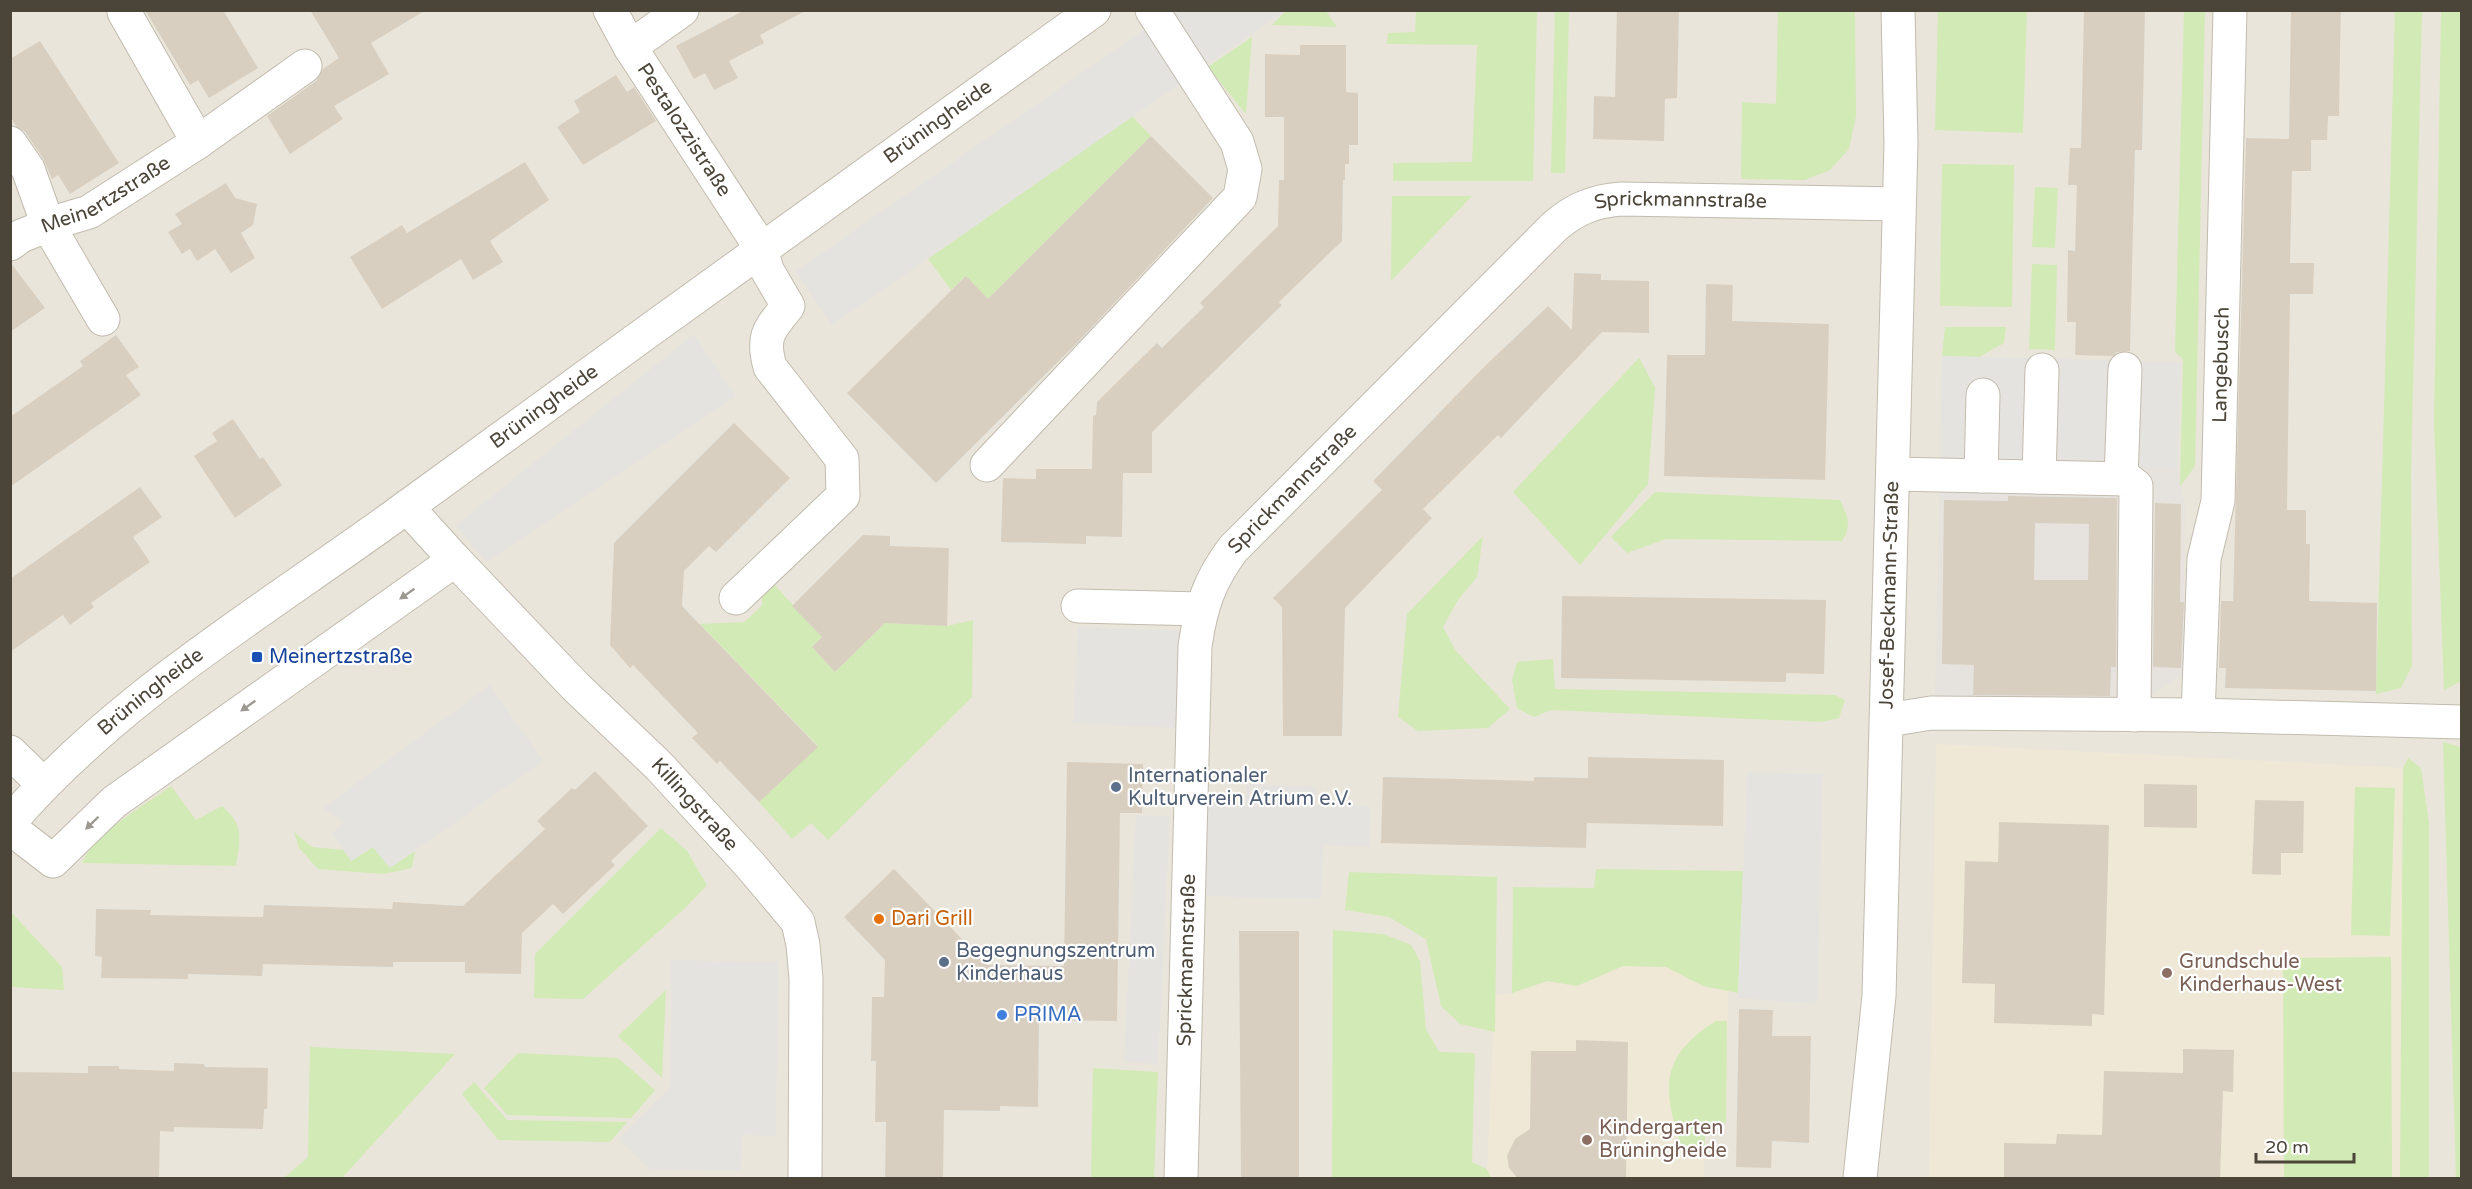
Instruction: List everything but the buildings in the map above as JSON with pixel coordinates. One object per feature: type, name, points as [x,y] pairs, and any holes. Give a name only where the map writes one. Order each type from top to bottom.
[{"type":"street","name":"Pestalozzistraße","points":[[610,10],[630,47],[761,248],[767,270],[788,306],[767,332],[770,367],[842,459],[843,496],[736,598]]},
{"type":"street","points":[[630,47],[682,10]]},
{"type":"street","name":"Brüningheide","points":[[10,822],[43,784],[109,724],[184,667],[761,248],[1094,10]]},
{"type":"street","points":[[987,465],[1240,197],[1245,169],[1237,142],[1152,10]]},
{"type":"street","name":"Josef-Beckmann-Straße","points":[[1860,1179],[1879,996],[1888,720],[1901,143],[1898,10]]},
{"type":"street","name":"Langebusch","points":[[2198,715],[2204,559],[2218,501],[2230,10]]},
{"type":"street","points":[[124,12],[198,142]]},
{"type":"street","name":"Meinertzstraße","points":[[10,244],[21,236],[48,225],[89,212],[198,142],[305,66]]},
{"type":"street","points":[[10,143],[28,169],[48,225],[103,319]]},
{"type":"street","name":"Sprickmannstraße","points":[[1181,1179],[1194,664],[1201,609],[1213,579],[1233,549],[1538,242],[1574,211],[1597,202],[1621,199],[1898,204]]},
{"type":"street","points":[[2121,479],[2125,369]]},
{"type":"street","points":[[2038,477],[2042,370]]},
{"type":"street","points":[[1981,476],[1983,394]]},
{"type":"street","points":[[1893,474],[2127,479],[2136,486],[2134,715]]},
{"type":"street","name":"Killingstraße","points":[[407,507],[576,687],[659,766],[750,865],[798,922],[806,978],[805,1179]]},
{"type":"street","points":[[10,828],[53,861],[114,802],[455,560]]},
{"type":"street","points":[[1078,606],[1201,609]]},
{"type":"street","points":[[1888,720],[1931,713],[2198,715],[2462,722]]},
{"type":"street","points":[[10,753],[43,784]]},
{"type":"shaded area","points":[[11,11],[2461,11],[2461,1178],[11,1178]]},
{"type":"shaded area","points":[[1171,11],[1285,11],[832,325],[796,271]]},
{"type":"shaded area","points":[[694,334],[736,396],[486,562],[456,525]]},
{"type":"shaded area","points":[[1942,356],[2181,362],[2178,468],[1940,462]]},
{"type":"shaded area","points":[[1940,462],[2178,468],[2185,505],[2183,675],[2147,697],[1935,696]]},
{"type":"shaded area","points":[[1078,627],[1182,631],[1178,728],[1073,723]]},
{"type":"shaded area","points":[[490,685],[543,761],[390,868],[373,847],[351,861],[332,833],[344,822],[323,808]]},
{"type":"shaded area","name":"Grundschule Kinderhaus-West","points":[[1936,744],[2403,768],[2400,1178],[1929,1178]]},
{"type":"shaded area","points":[[1747,772],[1823,774],[1817,1004],[1738,998]]},
{"type":"shaded area","points":[[1247,784],[1316,786],[1316,805],[1370,806],[1369,846],[1323,845],[1321,899],[1204,896],[1207,805],[1246,806]]},
{"type":"shaded area","points":[[1136,815],[1170,816],[1158,1064],[1124,1062]]},
{"type":"shaded area","points":[[671,960],[778,962],[776,1136],[742,1135],[741,1170],[650,1169],[619,1139],[671,1086]]},
{"type":"shaded area","points":[[1623,966],[1666,967],[1703,986],[1728,991],[1726,1123],[1705,1123],[1704,1178],[1491,1178],[1487,1169],[1495,996],[1512,993],[1547,981],[1577,986]]},
{"type":"green space","points":[[1286,11],[1326,11],[1337,27],[1272,25]]},
{"type":"green space","points":[[1416,11],[1537,11],[1533,181],[1393,181],[1393,163],[1472,162],[1477,45],[1387,44],[1388,33],[1415,32]]},
{"type":"green space","points":[[1555,11],[1569,11],[1565,173],[1551,173]]},
{"type":"green space","points":[[1778,11],[1855,11],[1856,116],[1849,149],[1830,170],[1805,180],[1741,179],[1742,102],[1776,104]]},
{"type":"green space","points":[[1938,11],[2027,11],[2023,133],[1935,130]]},
{"type":"green space","points":[[2184,11],[2205,11],[2195,466],[2180,487],[2183,359],[2175,352]]},
{"type":"green space","points":[[2395,11],[2422,11],[2411,474],[2412,666],[2401,688],[2376,694]]},
{"type":"green space","points":[[2441,11],[2461,11],[2462,681],[2444,690],[2434,422]]},
{"type":"green space","points":[[1252,37],[1246,114],[1208,67]]},
{"type":"green space","points":[[1132,116],[1151,136],[988,299],[966,276],[951,290],[928,259]]},
{"type":"green space","points":[[1942,164],[2014,165],[2012,307],[1940,306]]},
{"type":"green space","points":[[2035,187],[2058,188],[2055,248],[2032,247]]},
{"type":"green space","points":[[1392,196],[1472,196],[1391,281]]},
{"type":"green space","points":[[2032,264],[2057,265],[2055,350],[2029,349]]},
{"type":"green space","points":[[1945,327],[2006,327],[2004,343],[1979,357],[1942,356]]},
{"type":"green space","points":[[1639,358],[1655,387],[1648,484],[1580,565],[1513,492]]},
{"type":"green space","points":[[1655,492],[1840,500],[1848,525],[1842,541],[1666,539],[1627,553],[1611,537]]},
{"type":"green space","points":[[1483,536],[1477,577],[1458,600],[1443,627],[1456,651],[1510,709],[1488,728],[1418,731],[1398,717],[1407,614]]},
{"type":"green space","points":[[771,581],[822,637],[812,647],[835,672],[885,623],[947,626],[973,620],[972,697],[828,840],[811,823],[792,839],[759,802],[818,746],[700,624],[744,622],[762,606],[762,590]]},
{"type":"green space","points":[[1553,659],[1555,689],[1835,695],[1845,700],[1839,718],[1821,722],[1551,710],[1534,717],[1517,708],[1512,680],[1517,662]]},
{"type":"green space","points":[[2443,742],[2458,746],[2462,751],[2461,1178],[2456,1178]]},
{"type":"green space","points":[[2408,758],[2421,768],[2429,823],[2429,1178],[2400,1178],[2403,768]]},
{"type":"green space","points":[[171,786],[196,820],[222,806],[229,813],[238,826],[239,833],[236,866],[82,863],[98,840],[109,830]]},
{"type":"green space","points":[[2355,787],[2395,788],[2390,936],[2351,935]]},
{"type":"green space","points":[[661,828],[687,851],[707,885],[685,908],[583,999],[534,998],[535,954]]},
{"type":"green space","points":[[294,832],[312,847],[344,850],[351,861],[373,847],[390,868],[415,851],[412,868],[383,874],[318,869],[299,848]]},
{"type":"green space","points":[[1596,869],[1743,871],[1738,993],[1703,986],[1666,967],[1623,966],[1577,986],[1547,981],[1512,993],[1513,887],[1594,888]]},
{"type":"green space","points":[[1349,872],[1497,877],[1495,1032],[1460,1024],[1441,1006],[1426,939],[1389,917],[1345,910]]},
{"type":"green space","points":[[11,912],[62,967],[64,990],[11,987]]},
{"type":"green space","points":[[1333,930],[1383,934],[1411,945],[1420,961],[1426,1029],[1439,1052],[1475,1053],[1472,1162],[1487,1169],[1491,1178],[1332,1178]]},
{"type":"green space","points":[[2391,957],[2392,1177],[2284,1178],[2283,958]]},
{"type":"green space","points":[[666,990],[662,1078],[618,1036]]},
{"type":"green space","points":[[1716,1021],[1727,1021],[1726,1123],[1705,1123],[1705,1153],[1681,1146],[1671,1107],[1670,1075],[1684,1047]]},
{"type":"green space","points":[[310,1047],[455,1054],[342,1178],[284,1178],[308,1157]]},
{"type":"green space","points":[[518,1053],[618,1058],[655,1090],[631,1118],[507,1115],[484,1088]]},
{"type":"green space","points":[[1093,1068],[1158,1072],[1154,1178],[1091,1178]]},
{"type":"green space","points":[[474,1082],[507,1120],[627,1122],[610,1142],[498,1140],[462,1094]]},
{"type":"place","name":"Meinertzstraße","points":[[257,657]]},
{"type":"place","name":"Internationaler Kulturverein Atrium e.V.","points":[[1116,787]]},
{"type":"place","name":"Dari Grill","points":[[879,919]]},
{"type":"place","name":"Begegnungszentrum Kinderhaus","points":[[944,962]]},
{"type":"place","name":"Grundschule Kinderhaus-West","points":[[2167,973]]},
{"type":"place","name":"PRIMA","points":[[1002,1015]]},
{"type":"place","name":"Kindergarten Brüningheide","points":[[1587,1140]]}]
